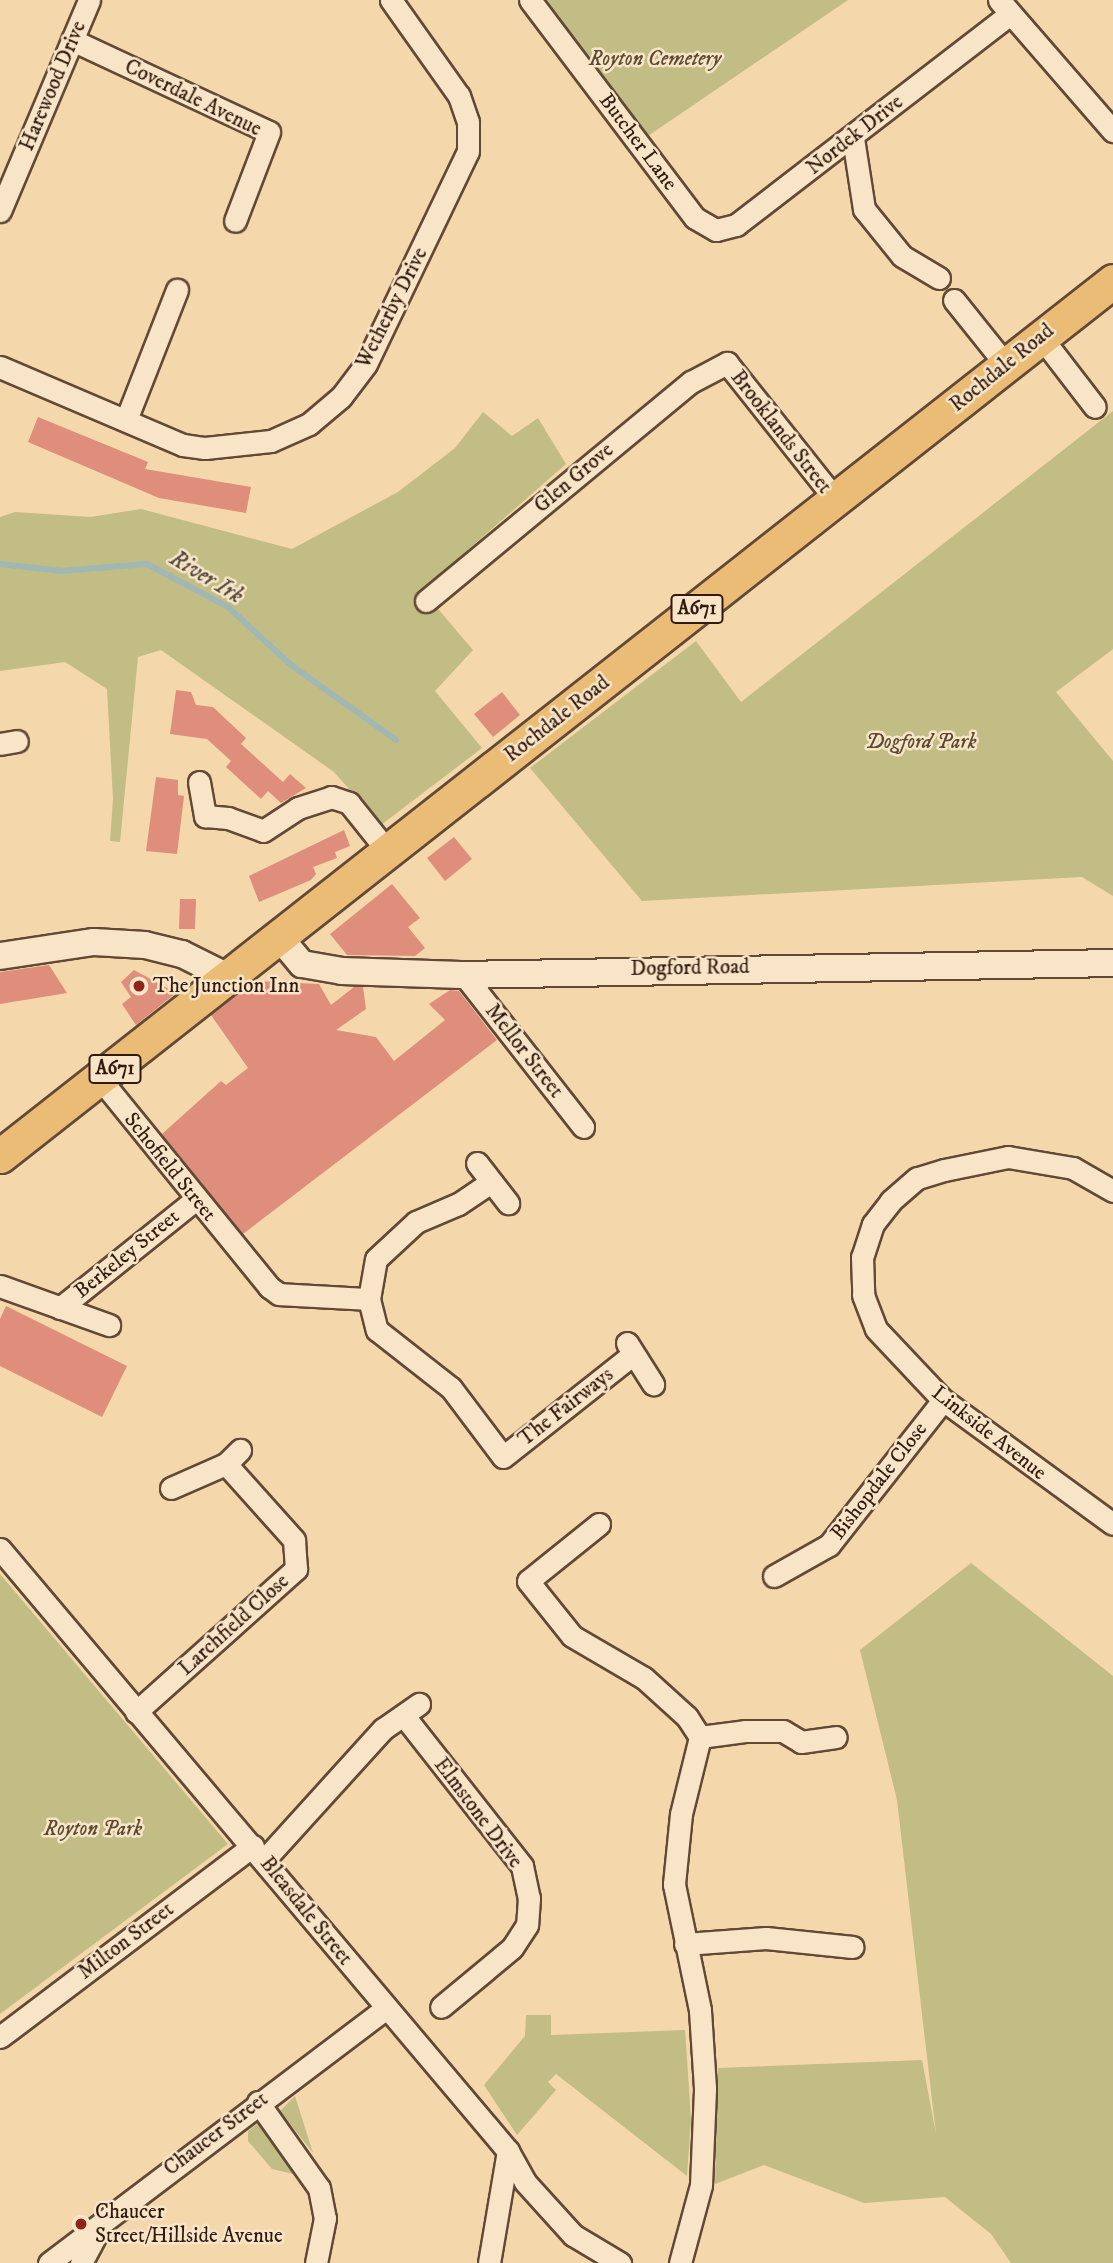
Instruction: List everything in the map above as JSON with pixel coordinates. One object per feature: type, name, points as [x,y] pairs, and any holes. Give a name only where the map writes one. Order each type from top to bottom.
[{"type":"main road","name":"Rochdale Road","points":[[0,1156],[101,1080],[228,977],[1113,281]]},
{"type":"street","name":"Harewood Drive","points":[[0,211],[89,0]]},
{"type":"street","name":"Wetherby Drive","points":[[0,367],[183,445],[251,446],[290,434],[326,412],[366,364],[463,165],[469,135],[459,96],[391,0]]},
{"type":"street","name":"Butcher Lane","points":[[530,0],[695,218]]},
{"type":"street","points":[[1004,7],[1113,131]]},
{"type":"street","name":"Nordek Drive","points":[[695,218],[708,228],[730,229],[853,138],[1004,7]]},
{"type":"street","name":"Coverdale Avenue","points":[[72,40],[269,132],[235,221]]},
{"type":"street","points":[[853,138],[864,209],[902,256],[939,278]]},
{"type":"street","points":[[126,420],[177,290]]},
{"type":"street","points":[[954,300],[1006,365]]},
{"type":"street","points":[[1041,337],[1095,407]]},
{"type":"street","name":"Brooklands Street","points":[[727,363],[836,500]]},
{"type":"street","name":"Glen Grove","points":[[426,601],[691,382],[727,363]]},
{"type":"street","points":[[199,782],[205,816],[228,818],[263,831],[309,804],[331,797],[349,803],[389,853]]},
{"type":"street","name":"Dogford Road","points":[[280,938],[302,964],[342,971],[464,975],[1113,963]]},
{"type":"street","points":[[0,956],[94,942],[145,945],[182,954],[228,977]]},
{"type":"street","name":"Mellor Street","points":[[464,975],[583,1127]]},
{"type":"street","name":"Schofield Street","points":[[101,1080],[195,1200],[279,1294],[369,1299]]},
{"type":"street","name":"Linkside Avenue","points":[[1113,1191],[1073,1168],[1008,1157],[917,1178],[891,1201],[873,1224],[862,1258],[863,1294],[876,1329],[943,1400],[1113,1524]]},
{"type":"street","points":[[477,1163],[508,1203]]},
{"type":"street","name":"The Fairways","points":[[491,1182],[458,1204],[416,1222],[382,1252],[373,1269],[369,1299],[372,1318],[384,1340],[452,1388],[502,1457],[630,1349],[653,1384]]},
{"type":"street","name":"Berkeley Street","points":[[60,1308],[195,1200]]},
{"type":"street","points":[[0,1286],[109,1325]]},
{"type":"street","name":"Bishopdale Close","points":[[774,1576],[829,1545],[943,1400]]},
{"type":"street","name":"Larchfield Close","points":[[136,1713],[296,1569],[294,1541],[233,1457],[171,1488]]},
{"type":"street","points":[[599,1524],[528,1581],[572,1636],[644,1678],[687,1717],[700,1737],[675,1849],[674,1884],[700,2010],[705,2130],[701,2185],[680,2263]]},
{"type":"street","name":"Bleasdale Street","points":[[0,1549],[136,1713],[259,1853],[385,2009],[508,2151],[525,2182],[573,2235],[620,2263]]},
{"type":"street","name":"Elmstone Drive","points":[[259,1853],[383,1729],[411,1710],[522,1866],[529,1898],[527,1925],[512,1948],[441,2007]]},
{"type":"street","points":[[700,1737],[758,1731],[783,1731],[801,1742],[836,1737]]},
{"type":"street","name":"Milton Street","points":[[0,2037],[259,1853]]},
{"type":"street","points":[[685,1944],[766,1938],[853,1947]]},
{"type":"street","name":"Chaucer Street","points":[[49,2263],[258,2102],[385,2009]]},
{"type":"street","points":[[258,2102],[319,2188],[325,2218],[315,2261]]},
{"type":"street","points":[[489,2263],[508,2151]]},
{"type":"street","points":[[81,2263],[103,2221]]},
{"type":"green space","name":"Royton Cemetery","points":[[537,0],[848,0],[642,140]]},
{"type":"green space","name":"Dogford Park","points":[[1113,411],[1113,649],[1056,692],[1113,761],[1113,896],[1082,877],[642,901],[530,768],[696,641],[741,702]]},
{"type":"green space","points":[[483,412],[512,436],[538,418],[566,464],[422,590],[473,650],[435,691],[482,748],[381,825],[334,772],[161,650],[138,657],[120,842],[110,841],[113,799],[107,689],[65,662],[0,671],[0,517],[15,512],[90,517],[141,509],[292,549],[398,492],[455,448]]},
{"type":"green space","points":[[971,1563],[1113,1676],[1113,2263],[1011,2263],[991,2234],[945,2197],[864,2203],[764,2165],[715,2184],[718,2068],[922,2060],[936,2134],[897,1800],[860,1650]]},
{"type":"green space","name":"Royton Park","points":[[0,1574],[228,1844],[0,2014]]},
{"type":"green space","points":[[526,2015],[551,2015],[551,2035],[685,2030],[691,2119],[687,2176],[556,2074],[548,2082],[556,2090],[517,2135],[484,2085],[525,2036]]},
{"type":"green space","points":[[295,2096],[313,2153],[280,2111]]},
{"type":"green space","points":[[261,2121],[302,2176],[272,2169],[248,2141],[248,2131]]},
{"type":"building","points":[[38,417],[148,462],[145,469],[251,487],[246,513],[159,498],[28,442]]},
{"type":"building","points":[[176,690],[191,692],[196,705],[213,707],[246,738],[241,744],[283,782],[290,774],[306,788],[281,803],[268,791],[261,799],[226,767],[231,761],[207,739],[170,734]]},
{"type":"building","points":[[502,692],[520,715],[493,737],[474,714]]},
{"type":"building","points":[[156,777],[178,780],[178,795],[184,796],[177,854],[146,851]]},
{"type":"building","points":[[344,830],[350,846],[335,852],[337,858],[313,867],[316,874],[311,880],[259,902],[249,876]]},
{"type":"building","points":[[454,837],[472,859],[445,881],[427,858]]},
{"type":"building","points":[[392,884],[420,918],[408,927],[425,948],[415,956],[347,955],[330,934]]},
{"type":"building","points":[[180,899],[196,899],[195,929],[179,929]]},
{"type":"building","points":[[49,965],[67,993],[0,1004],[0,972]]},
{"type":"building","points":[[134,970],[176,993],[136,1025],[122,1004],[131,997],[121,982]]},
{"type":"building","points":[[254,981],[319,984],[331,1005],[354,987],[363,987],[366,1009],[336,1030],[376,1037],[394,1061],[445,1020],[429,1004],[450,990],[459,991],[497,1040],[243,1234],[162,1134],[221,1081],[226,1085],[248,1068],[211,1015]]},
{"type":"building","points":[[6,1306],[127,1366],[102,1417],[0,1366],[0,1319]]},
{"type":"waterway","name":"River Irk","points":[[0,564],[62,571],[147,564],[228,607],[291,665],[396,740]]},
{"type":"place","name":"The Junction Inn","points":[[139,986]]},
{"type":"place","name":"Chaucer Street/Hillside Avenue","points":[[81,2224]]}]
